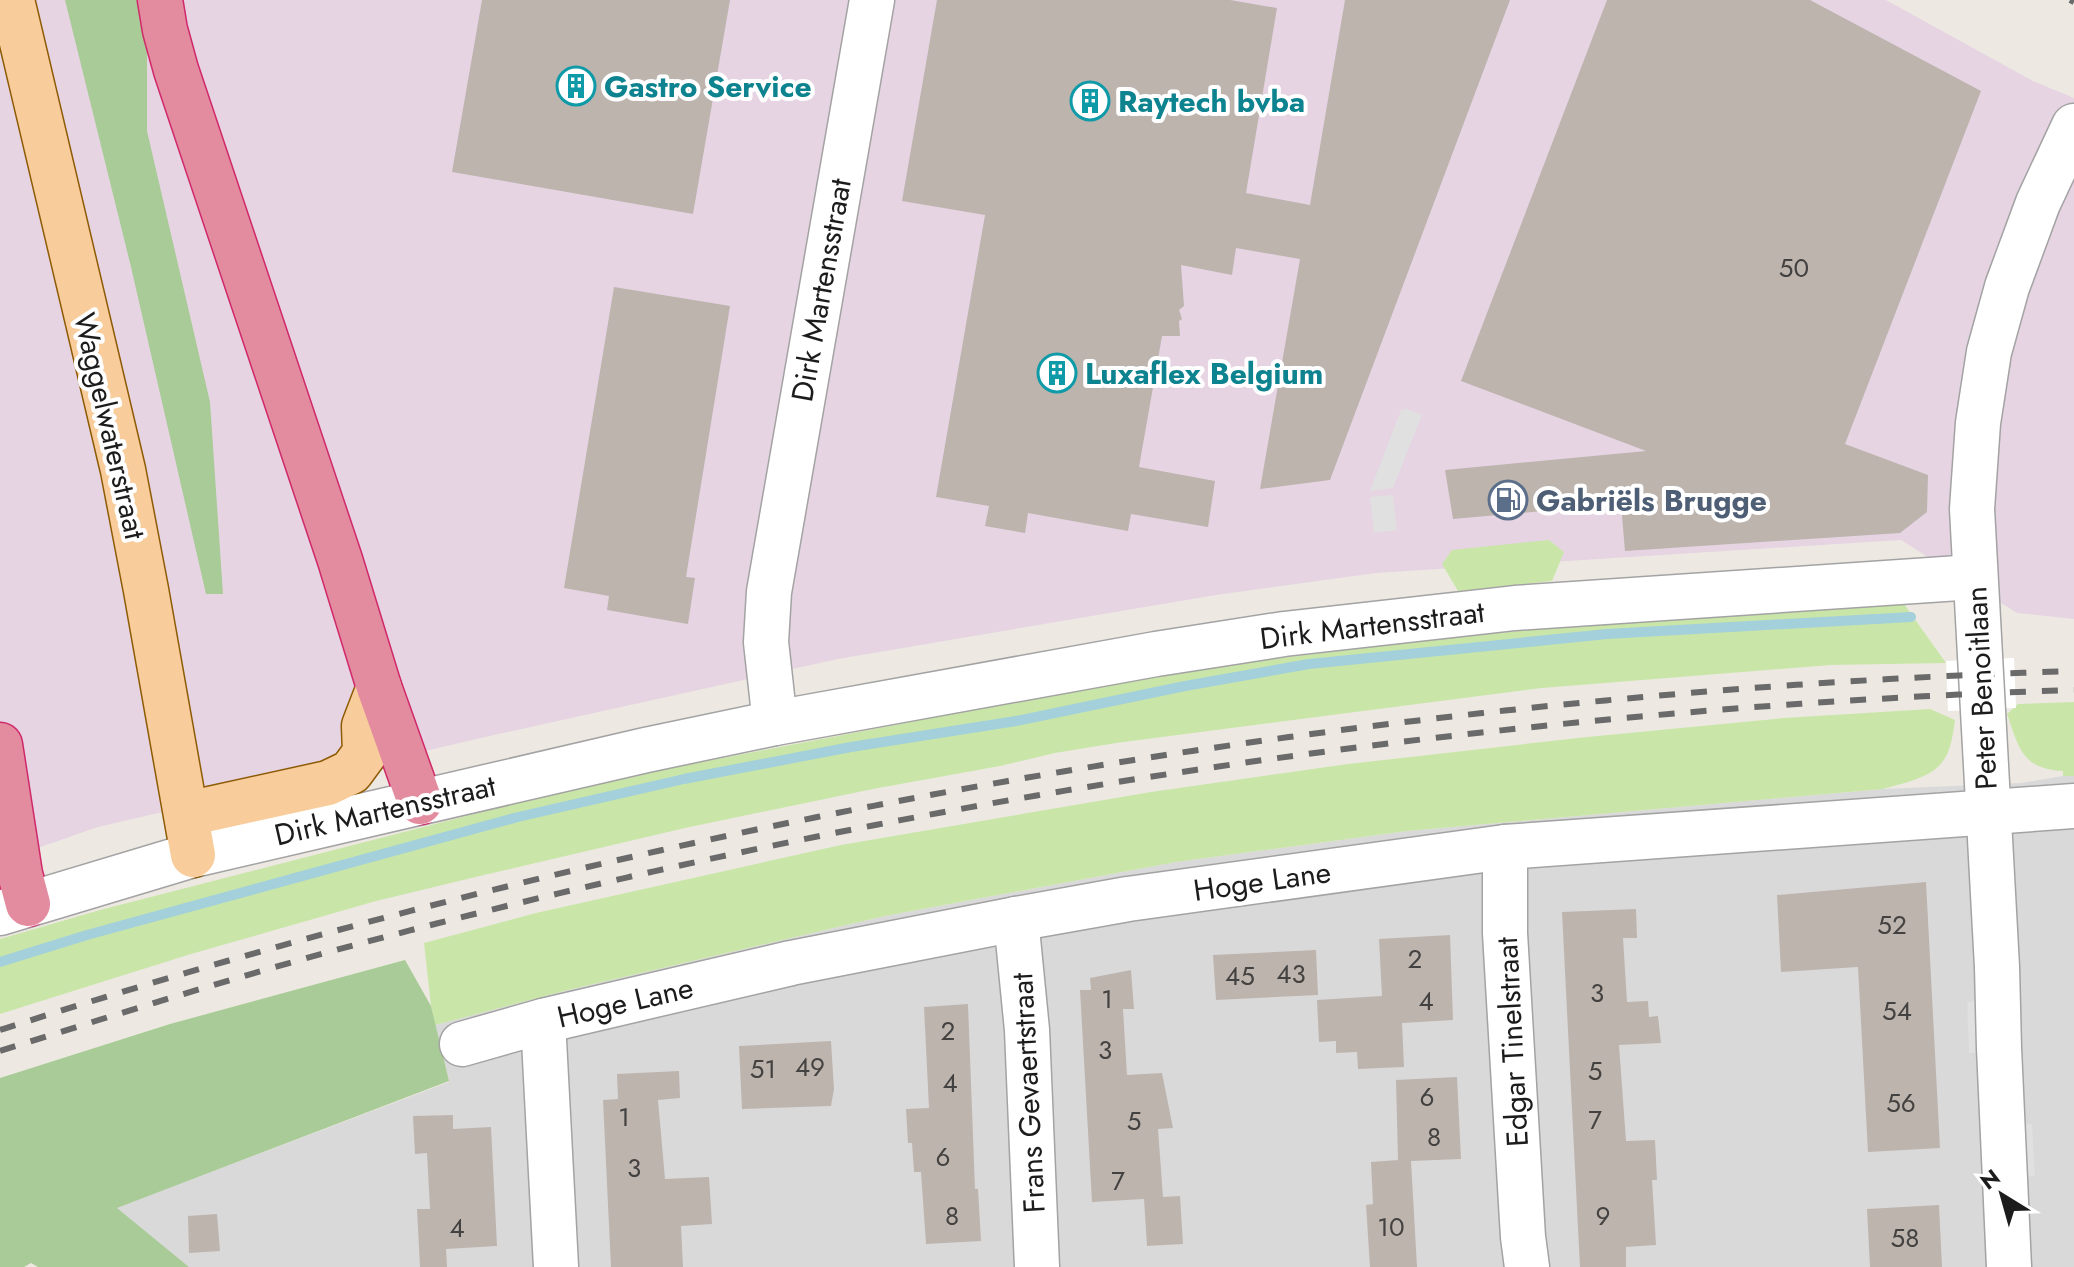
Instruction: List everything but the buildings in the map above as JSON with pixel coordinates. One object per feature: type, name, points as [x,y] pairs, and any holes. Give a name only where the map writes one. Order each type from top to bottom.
[{"type":"highway","points":[[160,0],[176,70],[335,545],[379,687],[420,802]]},
{"type":"highway","points":[[0,745],[20,874],[14,908]]},
{"type":"main road","name":"Waggelwaterstraat","points":[[12,0],[123,470],[190,834]]},
{"type":"main road","points":[[190,834],[351,772],[365,753],[364,726],[379,687]]},
{"type":"street","name":"Dirk Martensstraat","points":[[775,723],[766,642],[769,592],[872,0]]},
{"type":"street","name":"Peter Benoitlaan","points":[[2009,1267],[1997,967],[1972,509],[1978,423],[1989,352],[2007,287],[2038,203],[2074,126]]},
{"type":"street","name":"Dirk Martensstraat","points":[[14,908],[190,834],[420,802],[775,723],[1156,654],[1284,634],[1515,608],[1974,577]]},
{"type":"street","name":"Hoge Lane","points":[[462,1044],[543,1021],[791,963],[1128,899],[1505,847],[2074,806]]},
{"type":"street","name":"Edgar Tinelstraat","points":[[1505,847],[1505,933],[1517,1257]]},
{"type":"street","name":"Frans Gevaertstraat","points":[[1016,919],[1027,1030],[1037,1267]]},
{"type":"street","points":[[543,1021],[556,1267]]},
{"type":"shaded area","points":[[0,0],[1886,0],[2033,81],[2074,98],[2074,619],[2017,613],[1901,540],[1376,573],[1216,595],[838,659],[98,827],[0,861]]},
{"type":"shaded area","points":[[1401,410],[1422,415],[1393,488],[1370,491]]},
{"type":"shaded area","points":[[1393,495],[1397,530],[1374,533],[1370,497]]},
{"type":"shaded area","points":[[2074,776],[2074,1267],[189,1267],[116,1208],[449,1082],[435,1025],[568,990],[885,916],[1176,862],[1407,831],[1883,789],[2021,783]]},
{"type":"shaded area","points":[[1977,1001],[1979,1053],[1969,1053],[1967,1002]]},
{"type":"shaded area","points":[[2032,1124],[2035,1176],[2025,1177],[2022,1125]]},
{"type":"green space","points":[[65,0],[139,0],[147,50],[147,131],[210,402],[223,594],[206,594],[131,267]]},
{"type":"green space","points":[[1549,540],[1564,552],[1552,581],[1458,591],[1442,564],[1452,550]]},
{"type":"green space","points":[[1904,604],[1946,663],[1831,665],[1542,688],[1055,753],[685,828],[376,901],[191,954],[0,1014],[0,939],[100,910],[603,781],[1040,697],[1247,662],[1551,628]]},
{"type":"green space","points":[[2074,702],[2074,776],[2063,776],[2063,771],[2030,761],[2019,746],[2007,714],[2018,704]]},
{"type":"green space","points":[[1930,709],[1955,720],[1945,758],[1926,775],[1883,789],[1407,831],[1176,862],[885,916],[568,990],[435,1025],[431,1006],[424,943],[536,913],[841,845],[1151,792],[1348,764],[1784,718]]},
{"type":"green space","points":[[405,960],[431,1006],[449,1081],[117,1208],[189,1267],[38,1267],[31,1263],[24,1267],[0,1267],[0,1078],[170,1024]]},
{"type":"pier","points":[[2014,658],[2016,708],[1948,711],[1946,661]]},
{"type":"waterway","points":[[0,962],[87,935],[518,817],[684,779],[851,747],[1016,721],[1185,686],[1309,664],[1607,634],[1911,617]]},
{"type":"railway","points":[[2070,0],[2074,2]]},
{"type":"railway","points":[[0,1030],[253,954],[508,886],[765,828],[1024,778],[1285,738],[1547,706],[1810,684],[2074,671]]},
{"type":"railway","points":[[0,1051],[284,964],[540,898],[756,849],[973,807],[1192,770],[1411,741],[1632,717],[1853,700],[2074,690]]},
{"type":"place","name":"Gastro Service","points":[[576,86]]},
{"type":"place","name":"Raytech bvba","points":[[1090,101]]},
{"type":"place","name":"Luxaflex Belgium","points":[[1057,373]]},
{"type":"place","name":"Gabriëls Brugge","points":[[1508,500]]}]
